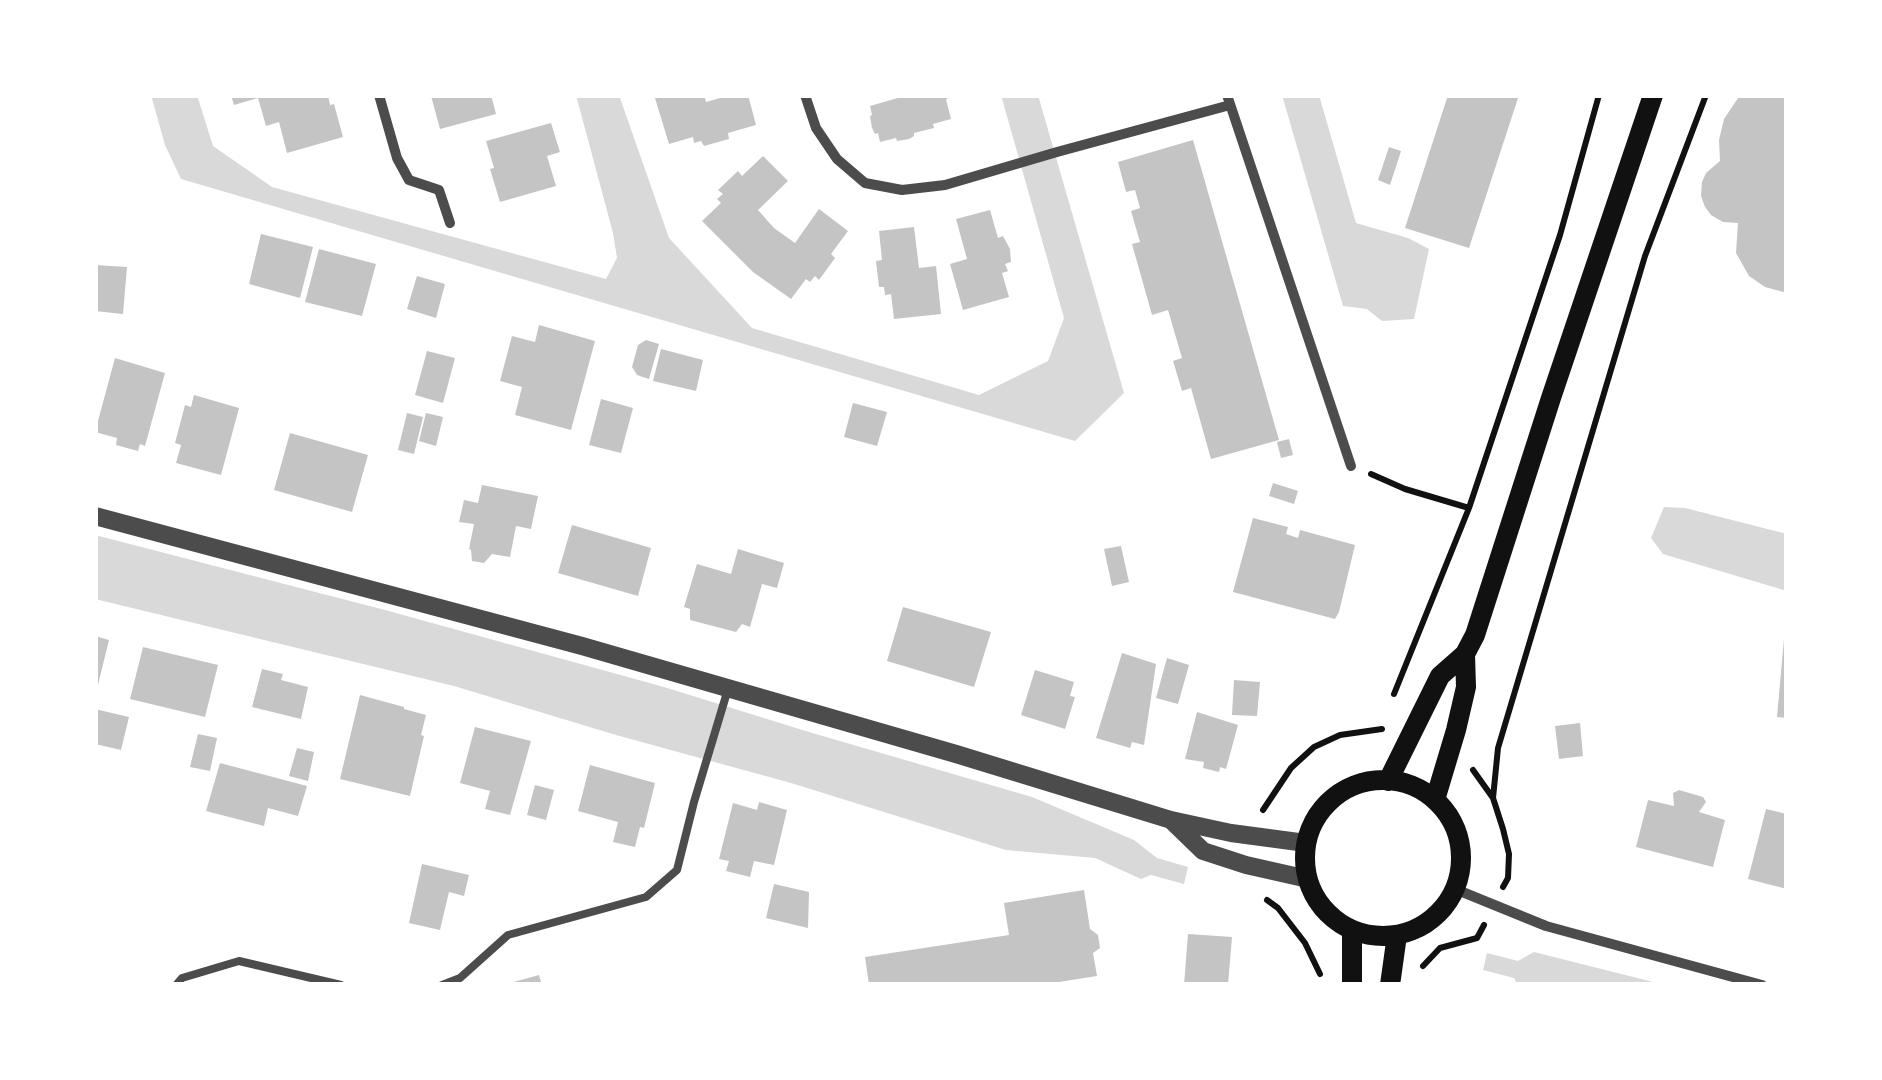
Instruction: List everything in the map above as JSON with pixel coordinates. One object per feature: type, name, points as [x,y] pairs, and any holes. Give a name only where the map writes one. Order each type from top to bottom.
[{"type":"main road","points":[[1388,780],[1440,676],[1465,654],[1474,635],[1653,95]]},
{"type":"main road","points":[[1435,800],[1463,702],[1465,654]]},
{"type":"main road","points":[[1388,780],[1421,790],[1435,800],[1448,815],[1460,852],[1460,870],[1447,902],[1426,924],[1398,935],[1366,935],[1337,921],[1314,895],[1305,862],[1306,844],[1319,814],[1342,792],[1356,785],[1388,780]]},
{"type":"main road","points":[[1352,930],[1352,985]]},
{"type":"main road","points":[[1390,985],[1398,935]]},
{"type":"street","points":[[379,95],[397,158],[409,180],[438,190],[450,223]]},
{"type":"street","points":[[806,95],[816,128],[837,160],[866,183],[902,190],[945,185],[1228,100],[1352,466]]},
{"type":"street","points":[[95,516],[464,613],[725,696],[975,759],[1171,820],[1306,844]]},
{"type":"street","points":[[1171,820],[1203,851],[1308,879]]},
{"type":"street","points":[[1455,889],[1546,926],[1762,985]]},
{"type":"lane","points":[[442,985],[460,978],[508,935],[646,897],[677,870],[725,696]]},
{"type":"lane","points":[[176,985],[182,978],[240,961],[341,985]]},
{"type":"path","points":[[1392,701],[1469,508],[1560,235],[1599,95]]},
{"type":"path","points":[[1493,798],[1498,748],[1645,256],[1706,95]]},
{"type":"path","points":[[1352,466],[1405,489],[1469,508]]},
{"type":"path","points":[[1379,728],[1385,714]]},
{"type":"path","points":[[1246,865],[1248,884],[1278,908],[1305,943],[1323,985]]},
{"type":"path","points":[[1416,978],[1420,968],[1440,948],[1477,938],[1495,906]]},
{"type":"shaded area","points":[[151,95],[197,95],[213,146],[272,187],[606,279],[617,258],[613,233],[576,95],[619,95],[669,238],[752,328],[979,395],[1048,361],[1064,318],[1001,95],[1038,95],[1124,393],[1075,441],[181,179],[165,145]]},
{"type":"shaded area","points":[[1282,95],[1319,95],[1356,223],[1408,238],[1429,249],[1414,319],[1382,321],[1367,309],[1343,306]]},
{"type":"shaded area","points":[[1664,507],[1685,508],[1787,534],[1787,591],[1663,554],[1651,538]]},
{"type":"shaded area","points":[[95,535],[664,687],[1032,797],[1134,840],[1157,858],[1188,867],[1184,884],[1151,875],[1141,879],[1095,858],[1006,850],[454,686],[95,599]]},
{"type":"shaded area","points":[[1534,952],[1665,985],[1518,985],[1514,978],[1483,970],[1487,953],[1518,961]]},
{"type":"building","points":[[231,95],[328,95],[343,137],[287,153],[279,122],[266,126],[258,98],[234,105]]},
{"type":"building","points":[[491,95],[496,114],[440,129],[431,96]]},
{"type":"building","points":[[704,95],[706,102],[748,95],[756,125],[728,133],[729,139],[704,146],[701,141],[694,143],[693,137],[669,144],[655,98]]},
{"type":"building","points":[[908,95],[956,95],[946,99],[951,119],[914,133],[909,139],[880,142],[872,128],[870,106]]},
{"type":"building","points":[[1448,95],[1519,95],[1469,248],[1405,228]]},
{"type":"building","points":[[1740,95],[1787,95],[1787,293],[1765,287],[1749,276],[1736,253],[1738,223],[1723,222],[1711,215],[1701,196],[1706,173],[1720,161],[1724,119]]},
{"type":"building","points":[[551,123],[560,152],[547,156],[556,186],[500,202],[486,141]]},
{"type":"building","points":[[1193,140],[1279,440],[1211,459],[1191,388],[1182,391],[1173,361],[1182,358],[1168,310],[1152,315],[1132,244],[1140,242],[1131,211],[1140,208],[1135,190],[1126,192],[1118,162]]},
{"type":"building","points":[[1389,147],[1401,151],[1390,185],[1378,180]]},
{"type":"building","points":[[763,156],[788,181],[758,210],[774,228],[795,243],[819,209],[848,231],[819,280],[815,276],[810,282],[806,279],[791,299],[753,272],[702,221],[721,203],[717,199],[723,194],[718,190],[738,171],[742,176]]},
{"type":"building","points":[[990,210],[998,238],[1003,236],[1010,249],[1011,262],[1005,264],[1008,271],[1002,273],[1009,297],[963,310],[950,264],[967,259],[956,219]]},
{"type":"building","points":[[914,227],[919,268],[936,266],[941,314],[894,319],[891,294],[885,295],[884,287],[879,287],[879,231]]},
{"type":"building","points":[[261,234],[313,247],[300,298],[249,284]]},
{"type":"building","points":[[319,249],[376,264],[362,316],[305,302]]},
{"type":"building","points":[[95,265],[127,267],[123,314],[95,311]]},
{"type":"building","points":[[417,276],[445,284],[436,318],[407,309]]},
{"type":"building","points":[[539,325],[595,341],[571,430],[515,415],[522,387],[500,381],[512,336],[535,342]]},
{"type":"building","points":[[646,340],[659,344],[649,379],[637,375],[632,367],[638,345]]},
{"type":"building","points":[[661,349],[703,360],[696,391],[653,381]]},
{"type":"building","points":[[427,351],[455,358],[443,403],[415,395]]},
{"type":"building","points":[[115,358],[165,373],[145,446],[140,444],[138,451],[116,445],[117,438],[95,432]]},
{"type":"building","points":[[194,395],[239,408],[221,475],[176,463],[181,445],[175,443],[185,405],[191,407]]},
{"type":"building","points":[[601,399],[633,408],[621,453],[589,445]]},
{"type":"building","points":[[853,403],[887,412],[877,446],[844,437]]},
{"type":"building","points":[[407,413],[423,417],[414,454],[398,450]]},
{"type":"building","points":[[426,413],[443,417],[436,446],[419,441]]},
{"type":"building","points":[[290,433],[368,455],[352,512],[274,490]]},
{"type":"building","points":[[1289,439],[1293,455],[1281,458],[1277,442]]},
{"type":"building","points":[[1273,483],[1298,491],[1294,504],[1269,496]]},
{"type":"building","points":[[482,485],[538,496],[531,529],[516,526],[510,557],[492,554],[484,563],[472,561],[469,549],[474,524],[459,522],[464,500],[478,503]]},
{"type":"building","points":[[1253,518],[1288,527],[1286,534],[1298,538],[1300,530],[1355,545],[1335,619],[1233,592]]},
{"type":"building","points":[[572,525],[651,548],[638,596],[558,573]]},
{"type":"building","points":[[1121,546],[1129,582],[1112,586],[1104,549]]},
{"type":"building","points":[[738,549],[784,563],[777,588],[762,584],[750,627],[742,624],[736,632],[690,620],[690,609],[684,607],[697,564],[731,574]]},
{"type":"building","points":[[903,607],[991,632],[974,687],[887,661]]},
{"type":"building","points":[[95,636],[109,640],[96,693],[95,693]]},
{"type":"building","points":[[1787,639],[1787,718],[1777,717]]},
{"type":"building","points":[[143,647],[218,665],[205,717],[130,699]]},
{"type":"building","points":[[1122,653],[1156,664],[1144,745],[1132,742],[1130,748],[1096,738]]},
{"type":"building","points":[[1167,658],[1189,665],[1178,704],[1156,698]]},
{"type":"building","points":[[262,669],[283,674],[281,680],[308,687],[301,719],[252,707]]},
{"type":"building","points":[[1035,670],[1074,682],[1070,696],[1075,697],[1065,729],[1021,715]]},
{"type":"building","points":[[1234,680],[1260,682],[1257,716],[1232,715]]},
{"type":"building","points":[[360,695],[426,715],[410,796],[340,779]]},
{"type":"building","points":[[95,709],[129,717],[121,750],[95,744]]},
{"type":"building","points":[[1197,712],[1238,725],[1226,769],[1220,767],[1219,772],[1203,768],[1204,762],[1185,759]]},
{"type":"building","points":[[1580,723],[1583,756],[1559,759],[1555,726]]},
{"type":"building","points":[[475,727],[531,741],[510,815],[485,809],[490,791],[460,783]]},
{"type":"building","points":[[198,734],[217,738],[210,771],[190,767]]},
{"type":"building","points":[[297,748],[314,752],[308,781],[289,776]]},
{"type":"building","points":[[220,763],[307,786],[298,816],[268,808],[264,826],[206,811]]},
{"type":"building","points":[[590,765],[655,783],[635,847],[613,842],[618,822],[578,811]]},
{"type":"building","points":[[535,785],[554,790],[546,820],[527,815]]},
{"type":"building","points":[[1679,790],[1703,797],[1706,802],[1699,812],[1725,820],[1713,867],[1636,847],[1648,800],[1674,806],[1673,793]]},
{"type":"building","points":[[759,802],[787,810],[774,865],[754,861],[750,877],[726,871],[729,861],[719,859],[733,803],[757,810]]},
{"type":"building","points":[[1766,809],[1787,814],[1787,889],[1748,879]]},
{"type":"building","points":[[422,864],[469,875],[464,896],[449,892],[440,930],[409,923]]},
{"type":"building","points":[[774,884],[809,892],[808,928],[766,918]]},
{"type":"building","points":[[1084,890],[1090,929],[1098,935],[1100,948],[1093,953],[1097,976],[1040,985],[869,985],[865,957],[1009,935],[1004,903]]},
{"type":"building","points":[[1188,934],[1232,937],[1228,985],[1184,985]]},
{"type":"building","points":[[539,975],[542,985],[506,984]]}]
